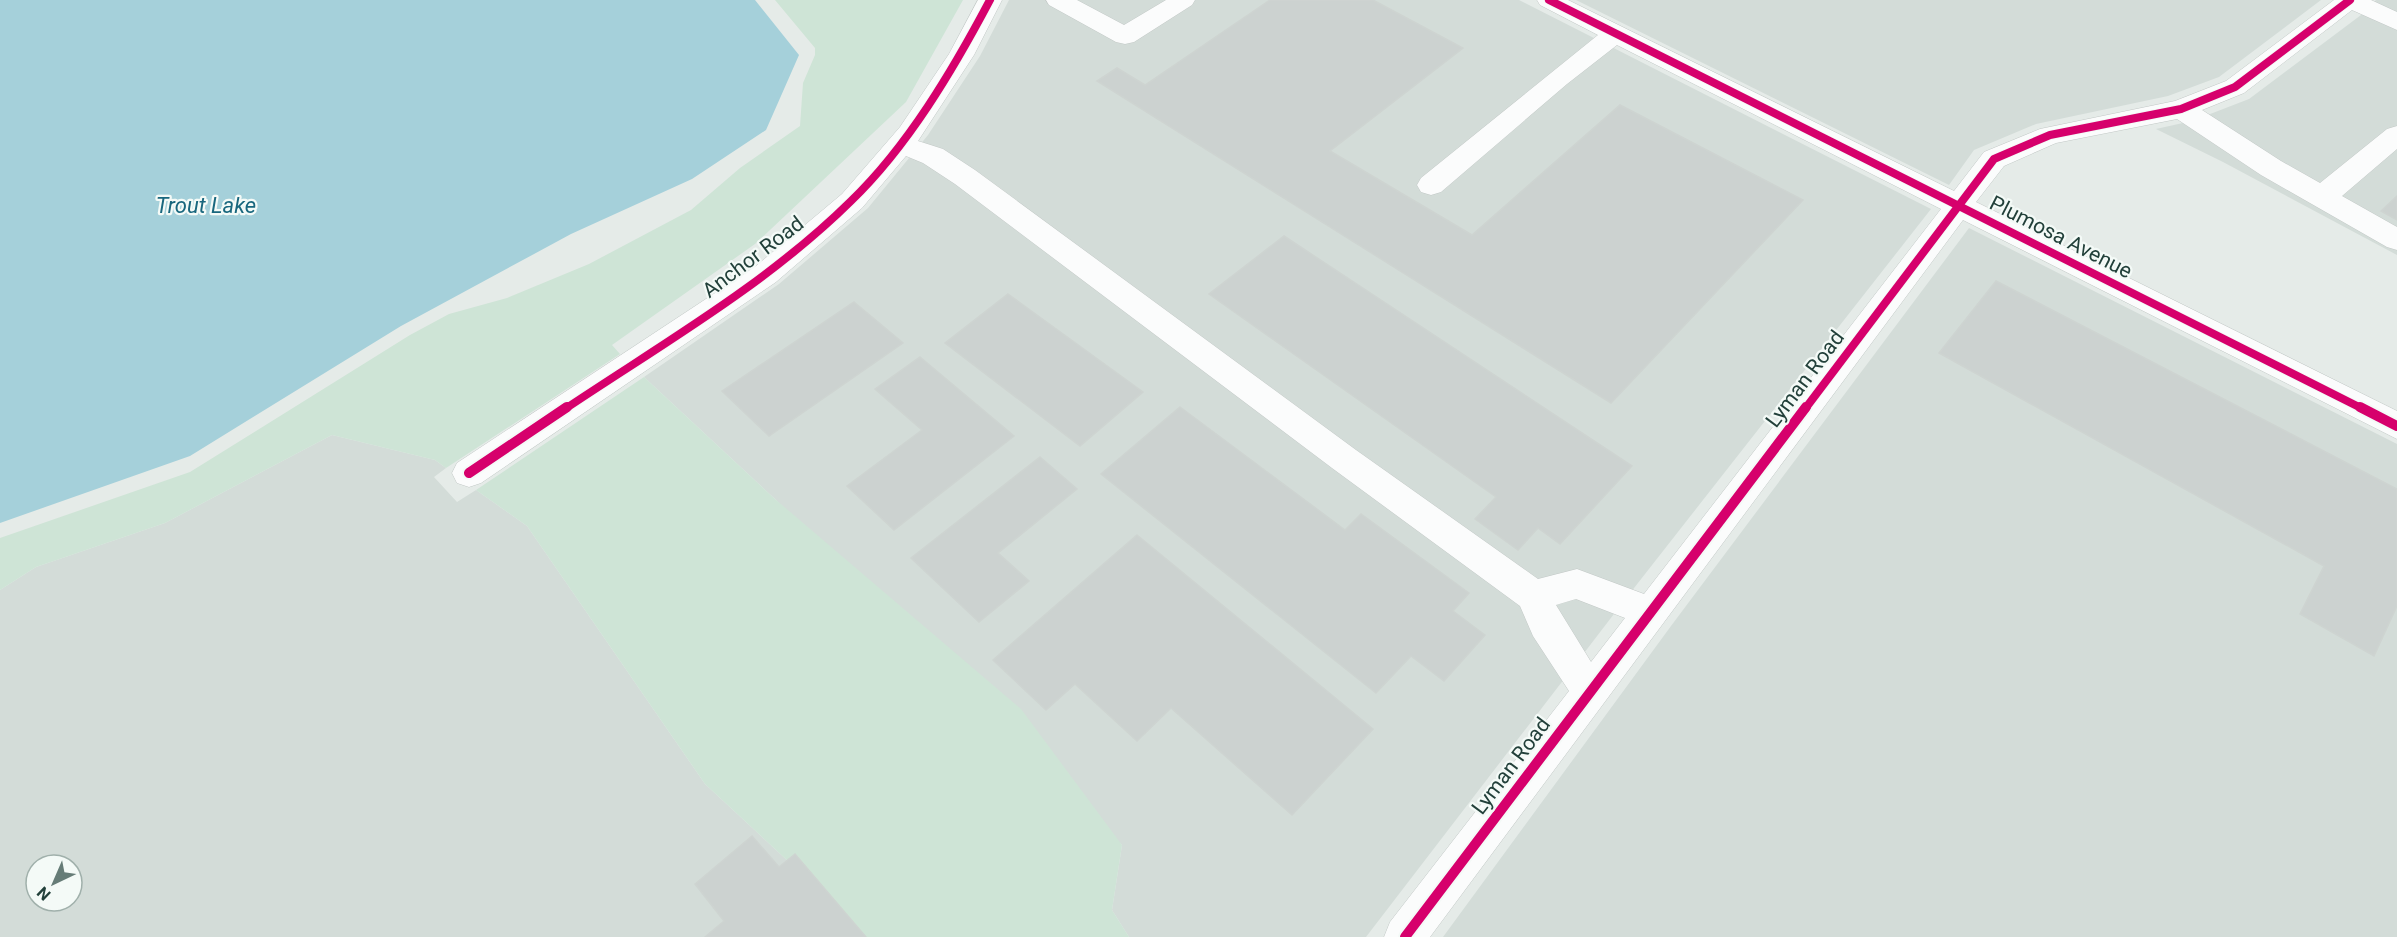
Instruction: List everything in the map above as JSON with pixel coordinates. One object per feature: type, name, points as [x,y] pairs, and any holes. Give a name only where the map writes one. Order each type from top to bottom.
[{"type":"street","name":"Anchor Road","points":[[470,473],[765,274],[852,201],[900,144],[961,55],[990,0]]},
{"type":"street","points":[[1058,0],[1125,36],[1182,0]]},
{"type":"street","name":"Plumosa Avenue","points":[[1549,0],[2397,426]]},
{"type":"street","points":[[2350,0],[2397,22]]},
{"type":"street","name":"Lyman Road","points":[[1405,937],[1994,159],[2050,135],[2181,109],[2235,87],[2350,0]]},
{"type":"street","points":[[1431,185],[1558,78],[1616,33]]},
{"type":"street","points":[[2181,109],[2271,168],[2397,240]]},
{"type":"street","points":[[2322,197],[2397,135]]},
{"type":"street","points":[[900,144],[933,156],[964,177],[1344,459],[1534,596],[1546,625],[1589,692]]},
{"type":"street","points":[[1534,596],[1576,584],[1649,612]]},
{"type":"shaded area","points":[[1009,0],[1519,0],[1931,209],[1627,597],[1366,937],[1129,937],[1112,910],[1122,845],[775,499],[644,377],[779,284],[868,208],[928,135],[980,56]]},
{"type":"shaded area","points":[[1576,0],[2321,0],[2219,77],[2168,96],[2036,124],[1974,150],[1949,185]]},
{"type":"shaded area","points":[[2376,0],[2397,0],[2397,255],[2156,129],[2192,121],[2249,99],[2361,15]]},
{"type":"shaded area","points":[[1969,228],[2397,444],[2397,937],[1443,937],[1671,626]]},
{"type":"shaded area","points":[[332,435],[435,460],[446,468],[434,477],[457,502],[476,490],[527,526],[705,784],[830,900],[863,937],[0,937],[0,590],[36,567],[165,523]]},
{"type":"green space","points":[[775,0],[963,0],[906,102],[755,244],[612,345],[620,354],[446,468],[435,460],[332,435],[165,523],[36,567],[0,590],[0,538],[190,472],[410,335],[449,314],[507,298],[589,264],[691,210],[740,168],[800,126],[803,83],[815,55],[815,48]]},
{"type":"green space","points":[[644,377],[775,499],[1021,709],[1122,845],[1112,910],[1129,937],[863,937],[830,900],[705,784],[527,526],[476,490]]},
{"type":"water","name":"Trout Lake","points":[[0,0],[755,0],[799,55],[766,130],[692,179],[571,234],[401,326],[190,456],[0,523]]},
{"type":"building","points":[[1270,0],[1373,0],[1463,48],[1330,151],[1472,235],[1620,105],[1803,200],[1611,403],[1097,81],[1117,68],[1145,85]]},
{"type":"building","points":[[2397,196],[2397,220],[2381,211]]},
{"type":"building","points":[[1284,236],[1632,466],[1560,544],[1538,528],[1518,550],[1475,519],[1496,497],[1209,294]]},
{"type":"building","points":[[1996,281],[2397,489],[2397,606],[2374,656],[2300,614],[2324,566],[1939,353]]},
{"type":"building","points":[[1008,294],[1143,392],[1080,446],[945,343]]},
{"type":"building","points":[[854,302],[903,343],[769,436],[722,391]]},
{"type":"building","points":[[920,357],[1014,436],[894,530],[847,486],[922,430],[875,389]]},
{"type":"building","points":[[1180,407],[1345,530],[1361,514],[1469,593],[1453,611],[1485,635],[1444,681],[1411,656],[1376,693],[1101,474]]},
{"type":"building","points":[[1040,457],[1077,489],[998,553],[1029,581],[979,622],[911,558]]},
{"type":"building","points":[[1137,535],[1373,729],[1292,815],[1171,708],[1137,741],[1075,684],[1046,710],[993,660]]},
{"type":"building","points":[[752,836],[779,867],[795,854],[866,937],[705,937],[724,921],[695,884]]},
{"type":"cycle path","points":[[469,473],[766,274],[852,201],[910,133],[961,55],[990,0]]},
{"type":"cycle path","points":[[1549,0],[2397,426]]},
{"type":"cycle path","points":[[1405,937],[1994,159],[2050,135],[2181,109],[2235,87],[2350,0]]}]
